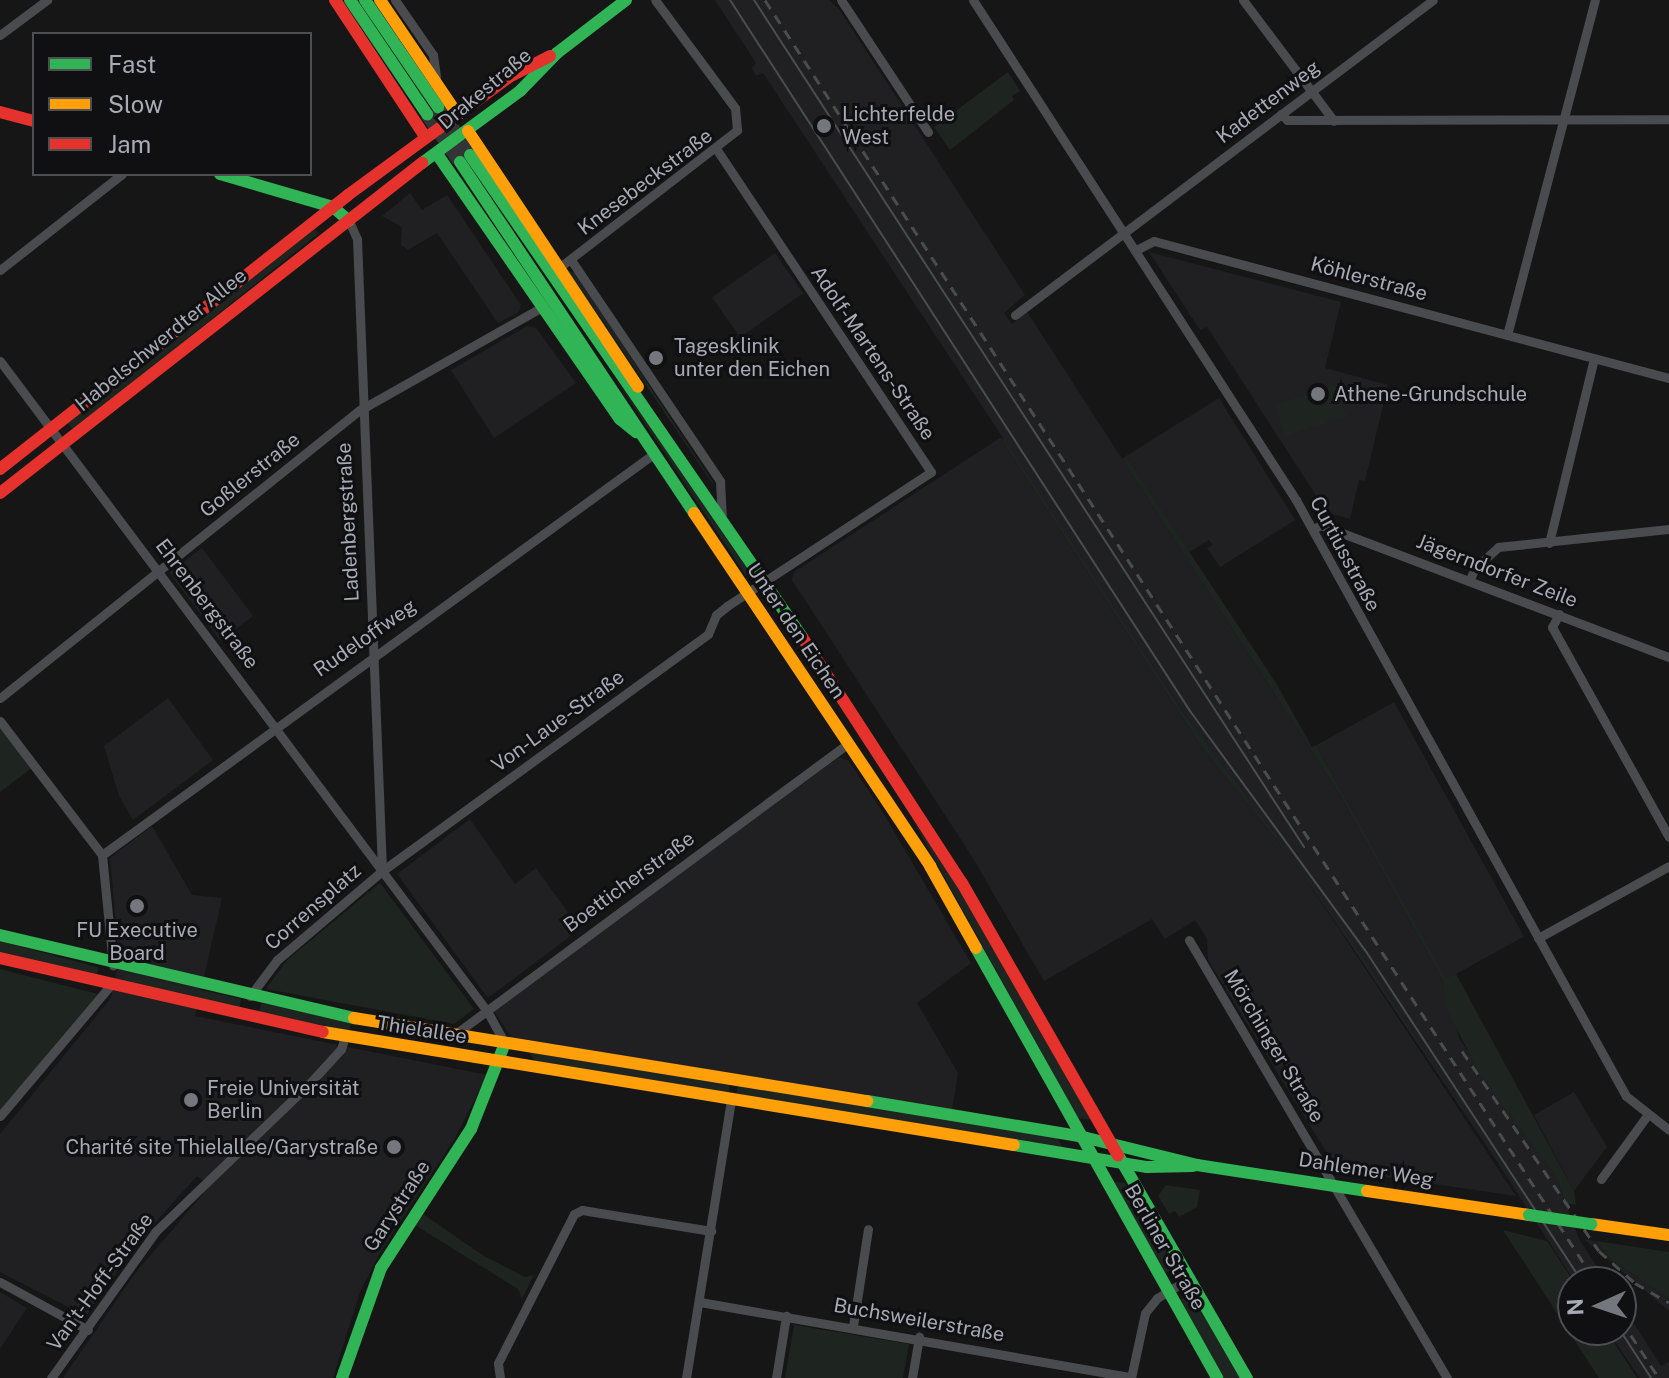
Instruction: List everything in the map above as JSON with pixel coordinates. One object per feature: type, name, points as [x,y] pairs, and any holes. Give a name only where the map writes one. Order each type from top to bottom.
[{"type":"main road","points":[[335,0],[620,419],[637,432]]},
{"type":"main road","points":[[350,0],[432,110],[365,0]]},
{"type":"main road","points":[[380,0],[468,131],[566,264],[635,381],[649,413]]},
{"type":"main road","name":"Drakestraße","points":[[437,154],[520,91],[557,53],[626,0]]},
{"type":"main road","name":"Drakestraße","points":[[458,115],[519,70],[557,53]]},
{"type":"main road","points":[[0,112],[32,120]]},
{"type":"main road","name":"Habelschwerdter Allee","points":[[0,469],[333,207],[458,115]]},
{"type":"main road","name":"Habelschwerdter Allee","points":[[0,493],[437,154]]},
{"type":"main road","name":"Unter den Eichen","points":[[1079,1136],[985,960],[899,820],[652,455],[629,413],[465,158],[649,413],[765,581],[913,810],[1111,1143]]},
{"type":"main road","points":[[227,176],[333,207],[349,221]]},
{"type":"main road","points":[[899,820],[913,810]]},
{"type":"main road","name":"Thielallee","points":[[0,935],[250,996],[454,1035],[735,1078],[1111,1143]]},
{"type":"main road","name":"Thielallee","points":[[0,958],[109,987],[345,1037],[1090,1157]]},
{"type":"main road","points":[[109,987],[113,965]]},
{"type":"main road","points":[[245,1016],[250,996]]},
{"type":"main road","name":"Boetticherstraße","points":[[432,1052],[454,1035]]},
{"type":"main road","points":[[500,1063],[505,1043]]},
{"type":"main road","name":"Garystraße","points":[[342,1378],[381,1268],[471,1129],[500,1063]]},
{"type":"main road","points":[[731,1100],[735,1078]]},
{"type":"main road","name":"Berliner Straße","points":[[1079,1136],[1217,1378]]},
{"type":"main road","name":"Berliner Straße","points":[[1111,1143],[1247,1378]]},
{"type":"main road","name":"Dahlemer Weg","points":[[1111,1143],[1197,1165],[1669,1235]]},
{"type":"main road","name":"Dahlemer Weg","points":[[1090,1157],[1173,1168],[1197,1165]]},
{"type":"street","points":[[0,35],[47,0]]},
{"type":"street","points":[[395,0],[433,55],[437,84]]},
{"type":"street","name":"Knesebeckstraße","points":[[566,264],[717,150],[737,130],[737,111],[655,0]]},
{"type":"street","points":[[841,0],[928,132]]},
{"type":"street","name":"Curtiusstraße","points":[[973,0],[1313,529],[1626,1096],[1646,1117],[1669,1130]]},
{"type":"street","points":[[1243,0],[1334,121]]},
{"type":"street","name":"Kadettenweg","points":[[1015,315],[1433,0]]},
{"type":"street","points":[[1507,335],[1595,0]]},
{"type":"street","points":[[1281,114],[1287,120],[1334,121],[1669,119]]},
{"type":"street","name":"Adolf-Martens-Straße","points":[[717,150],[931,472],[746,594]]},
{"type":"street","points":[[0,270],[119,176]]},
{"type":"street","name":"Ladenbergstraße","points":[[349,221],[357,239],[360,410],[382,871]]},
{"type":"street","name":"Köhlerstraße","points":[[1136,250],[1154,241],[1669,378]]},
{"type":"street","name":"Unter den Eichen","points":[[566,264],[720,481],[723,519]]},
{"type":"street","name":"Goßlerstraße","points":[[0,698],[360,410],[542,307]]},
{"type":"street","points":[[1549,543],[1594,358]]},
{"type":"street","name":"Ehrenbergstraße","points":[[0,361],[382,871]]},
{"type":"street","name":"Rudeloffweg","points":[[102,855],[273,726],[652,455]]},
{"type":"street","name":"Jägerndorfer Zeile","points":[[1313,529],[1321,525],[1669,657]]},
{"type":"street","points":[[1470,579],[1475,568],[1498,547],[1669,529]]},
{"type":"street","name":"Von-Laue-Straße","points":[[382,871],[708,634],[716,615],[746,594]]},
{"type":"street","points":[[1559,614],[1552,627],[1669,837]]},
{"type":"street","points":[[0,721],[102,855],[113,965]]},
{"type":"street","name":"Boetticherstraße","points":[[454,1035],[848,743]]},
{"type":"street","points":[[1538,938],[1669,866]]},
{"type":"street","name":"Corrensplatz","points":[[250,996],[277,960],[382,871],[487,1011]]},
{"type":"street","name":"Mörchinger Straße","points":[[1189,940],[1447,1378]]},
{"type":"street","points":[[0,1116],[109,987]]},
{"type":"street","points":[[487,1011],[505,1043]]},
{"type":"street","name":"Van't-Hoff-Straße","points":[[51,1378],[155,1232],[310,1083],[341,1049],[345,1037]]},
{"type":"street","points":[[686,1378],[731,1100]]},
{"type":"street","points":[[1601,1179],[1646,1117]]},
{"type":"street","points":[[500,1378],[498,1363],[574,1214],[582,1210],[711,1231]]},
{"type":"street","points":[[853,1326],[868,1229]]},
{"type":"street","points":[[1131,1377],[1145,1313],[1167,1292],[1190,1278]]},
{"type":"street","points":[[0,1282],[88,1330]]},
{"type":"street","name":"Buchsweilerstraße","points":[[700,1302],[919,1337],[1131,1377]]},
{"type":"street","points":[[776,1378],[786,1316]]},
{"type":"street","points":[[912,1378],[919,1337]]},
{"type":"shaded area","points":[[715,0],[829,0],[839,9],[1025,295],[1004,313],[1012,324],[1027,312],[1338,792],[1443,981],[1460,1040],[1556,1177],[1579,1239],[1597,1266],[1565,1266],[1373,971],[1183,712],[763,73],[756,76],[752,68],[756,63]]},
{"type":"shaded area","points":[[1008,72],[1020,91],[1012,96],[1014,100],[950,150],[934,127]]},
{"type":"shaded area","points":[[410,193],[422,210],[447,195],[521,305],[519,312],[498,323],[437,233],[408,250],[401,245],[402,227],[382,216]]},
{"type":"shaded area","points":[[313,228],[319,233],[73,430],[67,422]]},
{"type":"shaded area","name":"Athene-Grundschule","points":[[1149,252],[1341,302],[1325,368],[1388,385],[1365,481],[1359,480],[1350,519],[1321,511],[1321,503],[1207,327],[1200,330]]},
{"type":"shaded area","points":[[775,253],[803,293],[740,337],[712,297]]},
{"type":"shaded area","points":[[568,270],[575,273],[714,484],[712,483]]},
{"type":"shaded area","points":[[527,326],[536,328],[576,383],[494,438],[451,370]]},
{"type":"shaded area","points":[[612,374],[751,572],[746,576]]},
{"type":"shaded area","points":[[1336,385],[1346,416],[1285,436],[1275,405]]},
{"type":"shaded area","points":[[1219,398],[1295,520],[1220,567],[1207,548],[1213,545],[1209,540],[1188,553],[1126,456]]},
{"type":"shaded area","points":[[1000,438],[1202,748],[1296,864],[1516,1196],[1345,1171],[1333,1163],[1208,960],[1207,939],[1195,920],[1165,939],[1152,919],[1044,981],[971,855],[792,580],[794,572]]},
{"type":"shaded area","points":[[1000,438],[1005,440],[1183,712],[1297,863],[1373,971],[1521,1197],[1296,864],[1202,748]]},
{"type":"shaded area","points":[[1126,456],[1276,683],[1312,747],[1316,745],[1446,978],[1456,974],[1574,1191],[1576,1205],[1566,1204],[1556,1177],[1478,1071],[1446,1007],[1443,981],[1338,792],[1122,459]]},
{"type":"shaded area","points":[[202,548],[253,616],[220,641],[169,573]]},
{"type":"shaded area","points":[[168,698],[213,760],[133,820],[119,796],[104,746]]},
{"type":"shaded area","points":[[1394,702],[1524,936],[1446,980],[1316,745]]},
{"type":"shaded area","points":[[0,726],[32,768],[0,792]]},
{"type":"shaded area","points":[[839,757],[849,761],[882,811],[971,963],[917,1003],[958,1073],[952,1110],[511,1037],[494,1011]]},
{"type":"shaded area","points":[[470,819],[515,884],[536,868],[580,929],[488,998],[397,874]]},
{"type":"shaded area","points":[[912,819],[946,867],[1093,1120],[1078,1118]]},
{"type":"shaded area","name":"Freie Universität Berlin","points":[[152,826],[192,895],[222,898],[195,1016],[487,1075],[455,1138],[379,1255],[360,1292],[333,1378],[63,1378],[136,1272],[210,1186],[197,1176],[135,1245],[86,1316],[0,1272],[0,1134],[111,998],[119,960],[110,858]]},
{"type":"shaded area","points":[[380,883],[474,1009],[454,1024],[266,989],[287,960]]},
{"type":"shaded area","points":[[0,941],[99,967],[95,979],[0,953]]},
{"type":"shaded area","points":[[0,969],[98,994],[0,1110]]},
{"type":"shaded area","points":[[125,974],[241,999],[239,1009],[123,984]]},
{"type":"shaded area","points":[[261,1003],[351,1022],[349,1033],[259,1014]]},
{"type":"shaded area","points":[[529,1052],[730,1083],[729,1095],[537,1064]]},
{"type":"shaded area","points":[[738,1085],[1056,1136],[1064,1150],[736,1095]]},
{"type":"shaded area","points":[[1574,1092],[1607,1147],[1574,1191],[1534,1115]]},
{"type":"shaded area","points":[[1108,1181],[1125,1183],[1178,1266],[1162,1275]]},
{"type":"shaded area","points":[[1166,1185],[1200,1190],[1197,1207],[1179,1217],[1175,1211],[1169,1214],[1158,1196]]},
{"type":"shaded area","points":[[423,1214],[484,1256],[525,1277],[534,1275],[522,1299],[518,1289],[415,1225]]},
{"type":"shaded area","points":[[1503,1230],[1547,1241],[1563,1266],[1557,1266],[1557,1313]]},
{"type":"shaded area","points":[[1584,1239],[1596,1241],[1620,1266],[1616,1266]]},
{"type":"shaded area","points":[[1596,1241],[1669,1252],[1669,1299],[1637,1277],[1637,1266],[1620,1266]]},
{"type":"shaded area","points":[[1637,1277],[1669,1299],[1669,1311],[1637,1284]]},
{"type":"shaded area","points":[[0,1292],[27,1308],[0,1349]]},
{"type":"shaded area","points":[[1193,1292],[1242,1378],[1223,1378],[1178,1301]]},
{"type":"shaded area","points":[[794,1325],[909,1344],[903,1378],[785,1378]]},
{"type":"shaded area","points":[[1637,1328],[1661,1366],[1669,1362],[1669,1378],[1640,1378],[1618,1346],[1637,1346]]},
{"type":"shaded area","points":[[1578,1346],[1616,1346],[1637,1378],[1599,1378]]},
{"type":"tunnel","points":[[438,107],[470,155]]},
{"type":"tunnel","points":[[427,114],[460,162]]},
{"type":"tram line","points":[[730,0],[1190,711],[1367,953],[1572,1266]]},
{"type":"tram line","points":[[754,0],[1304,847]]},
{"type":"tram line","points":[[1630,1346],[1651,1378]]},
{"type":"railway","points":[[765,0],[1586,1266]]},
{"type":"railway","points":[[1462,1051],[1599,1251],[1635,1283],[1669,1303]]},
{"type":"railway","points":[[1637,1344],[1659,1378]]},
{"type":"traffic: fast","points":[[350,0],[427,114]]},
{"type":"traffic: fast","points":[[365,0],[438,107]]},
{"type":"traffic: fast","points":[[422,163],[520,91],[557,53],[626,0]]},
{"type":"traffic: fast","points":[[437,154],[620,419],[636,432]]},
{"type":"traffic: fast","points":[[470,155],[802,637]]},
{"type":"traffic: fast","points":[[460,162],[694,513]]},
{"type":"traffic: fast","points":[[227,176],[333,207],[349,221]]},
{"type":"traffic: fast","points":[[0,935],[354,1018]]},
{"type":"traffic: fast","points":[[976,948],[1217,1378]]},
{"type":"traffic: fast","points":[[342,1378],[381,1268],[471,1129],[505,1043]]},
{"type":"traffic: fast","points":[[867,1101],[1079,1136],[1197,1165],[1367,1191]]},
{"type":"traffic: fast","points":[[1014,1145],[1147,1167],[1193,1166]]},
{"type":"traffic: fast","points":[[1118,1155],[1247,1378]]},
{"type":"traffic: fast","points":[[1529,1215],[1591,1224]]},
{"type":"traffic: slow","points":[[380,0],[458,115]]},
{"type":"traffic: slow","points":[[468,131],[638,387]]},
{"type":"traffic: slow","points":[[694,513],[930,866],[976,948]]},
{"type":"traffic: slow","points":[[354,1018],[867,1101]]},
{"type":"traffic: slow","points":[[323,1032],[1014,1145]]},
{"type":"traffic: slow","points":[[1367,1191],[1529,1215]]},
{"type":"traffic: slow","points":[[1591,1224],[1669,1235]]},
{"type":"traffic: jam","points":[[335,0],[426,138]]},
{"type":"traffic: jam","points":[[0,469],[348,195],[509,77],[550,56]]},
{"type":"traffic: jam","points":[[0,112],[32,120]]},
{"type":"traffic: jam","points":[[0,493],[422,163]]},
{"type":"traffic: jam","points":[[802,637],[962,883],[1118,1155]]},
{"type":"traffic: jam","points":[[0,958],[323,1032]]},
{"type":"place","name":"Lichterfelde West","points":[[824,126]]},
{"type":"place","name":"Tagesklinik unter den Eichen","points":[[656,358]]},
{"type":"place","name":"Athene-Grundschule","points":[[1318,394]]},
{"type":"place","name":"FU Executive Board","points":[[137,906]]},
{"type":"place","name":"Freie Universität Berlin","points":[[191,1100]]},
{"type":"place","name":"Charité site Thielallee/Garystraße","points":[[394,1147]]}]
